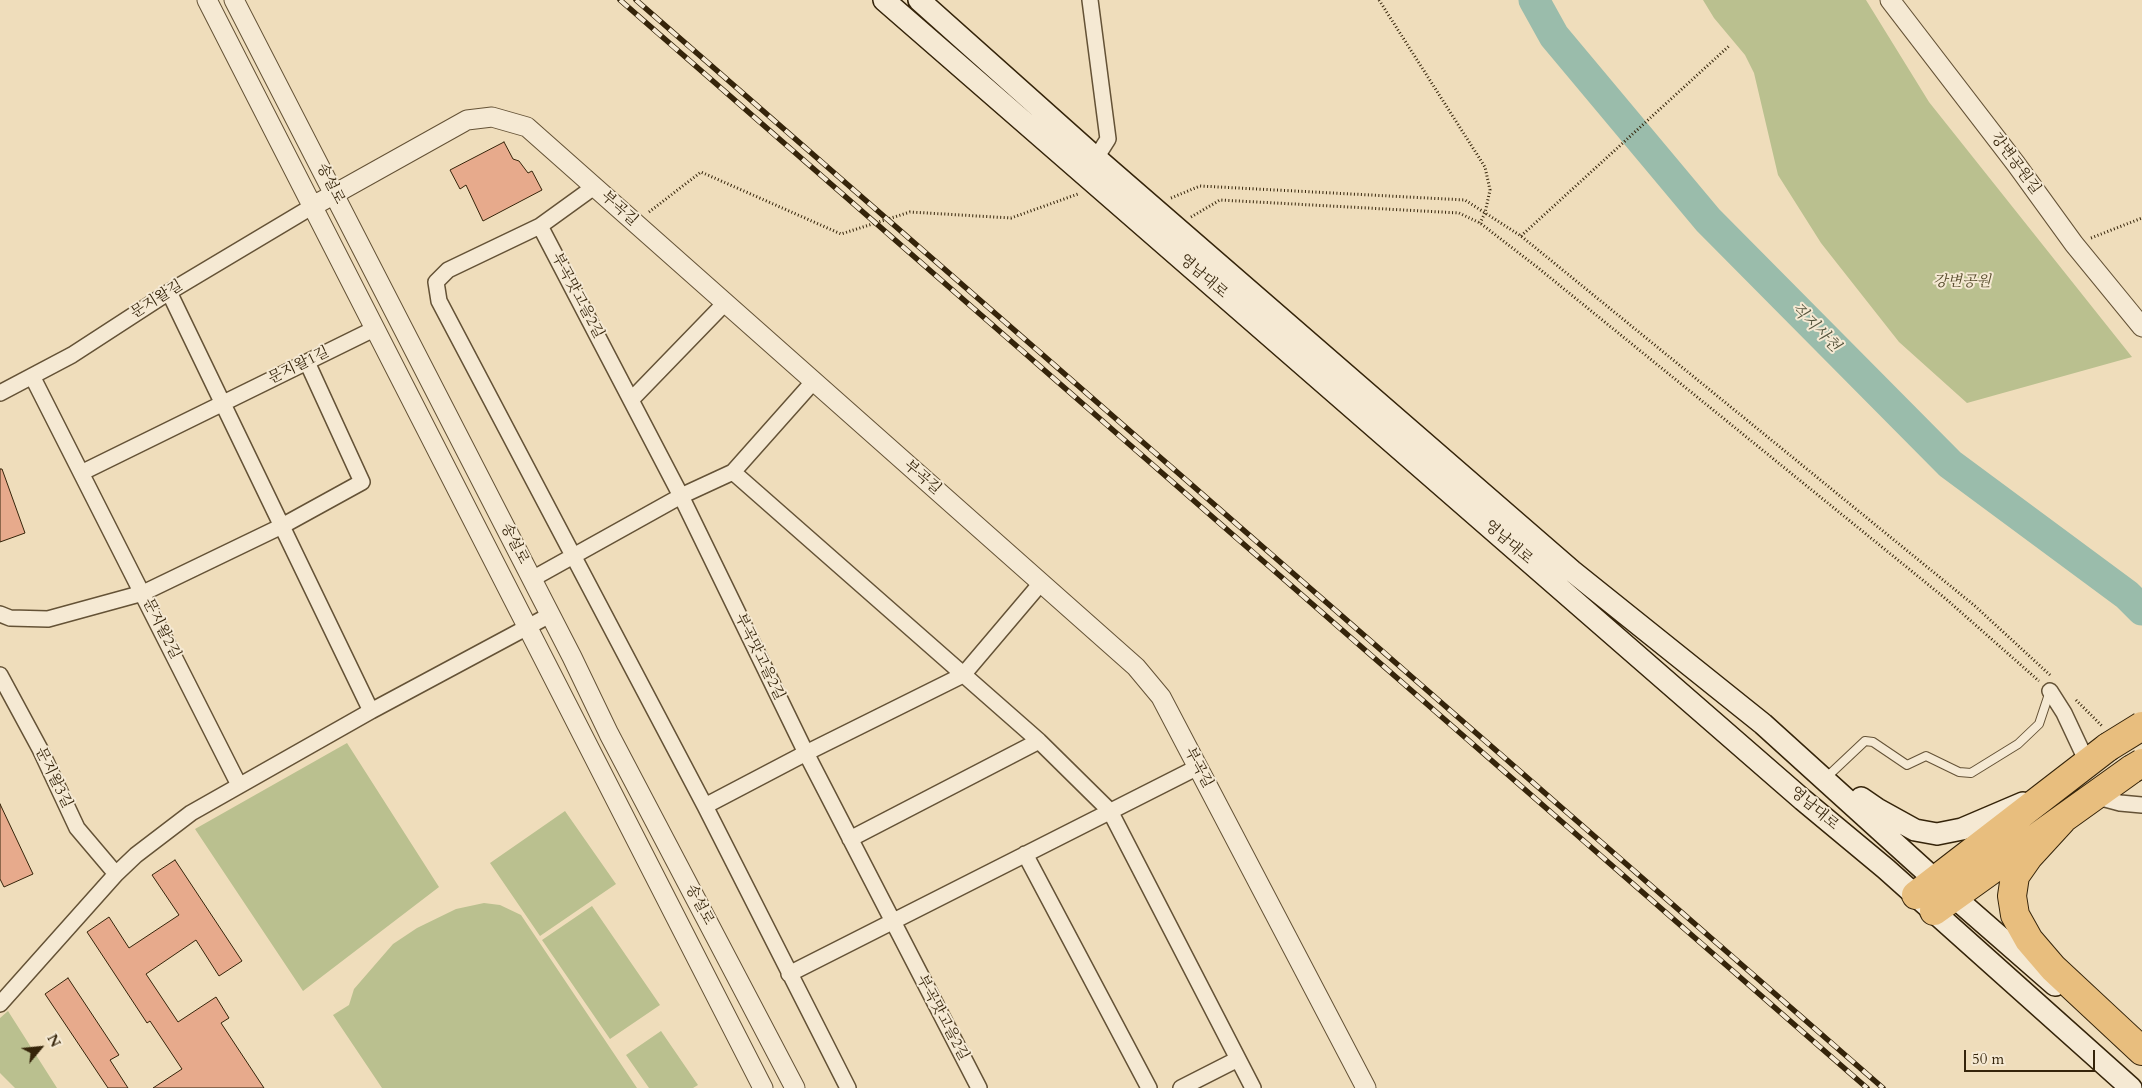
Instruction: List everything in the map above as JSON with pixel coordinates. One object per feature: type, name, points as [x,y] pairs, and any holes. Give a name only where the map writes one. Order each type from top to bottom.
[{"type":"highway","points":[[1934,895],[2046,793],[2101,747],[2142,726]]},
{"type":"highway","points":[[1934,895],[2062,820],[2137,766]]},
{"type":"highway","points":[[2062,820],[2029,856],[2015,876],[2012,896],[2015,916],[2029,940],[2052,968],[2142,1051]]},
{"type":"main road","name":"영남대로","points":[[884,0],[1803,800],[1934,895],[2142,1060]]},
{"type":"main road","name":"영남대로","points":[[919,0],[1096,158],[1572,571],[1763,724],[2131,1088]]},
{"type":"main road","points":[[1763,724],[1877,810],[1916,830],[1937,834],[1962,829],[1987,820],[2046,793]]},
{"type":"street","name":"송설로","points":[[207,0],[763,1088]]},
{"type":"street","name":"송설로","points":[[234,0],[610,734],[795,1088]]},
{"type":"street","points":[[1090,0],[1108,139],[1096,158]]},
{"type":"street","name":"강변공원길","points":[[1890,0],[2016,164],[2074,244],[2142,327]]},
{"type":"street","name":"부곡길","points":[[313,206],[467,120],[492,117],[527,127],[1136,667],[1161,697],[1366,1088]]},
{"type":"street","points":[[594,187],[540,226],[448,270],[436,282],[439,302],[704,806],[848,1088]]},
{"type":"street","name":"문지왈길","points":[[0,393],[72,355],[169,292],[313,206]]},
{"type":"street","name":"부곡맛고을2길","points":[[540,226],[681,496],[806,753],[979,1088]]},
{"type":"street","points":[[169,292],[371,711]]},
{"type":"street","points":[[632,400],[725,303]]},
{"type":"street","name":"문지왈1길","points":[[223,403],[374,329]]},
{"type":"street","points":[[0,614],[10,618],[48,619],[143,593],[282,526],[362,482],[308,362]]},
{"type":"street","name":"문지왈2길","points":[[32,376],[239,785]]},
{"type":"street","points":[[532,579],[681,496],[733,472],[813,382]]},
{"type":"street","points":[[82,472],[223,403]]},
{"type":"street","points":[[733,472],[1039,741],[1110,811],[1253,1088]]},
{"type":"street","points":[[704,806],[963,675],[1041,583]]},
{"type":"street","points":[[0,1004],[28,975],[116,874],[136,855],[190,812],[371,711],[550,615]]},
{"type":"street","name":"문지왈3길","points":[[0,675],[40,749],[77,828],[116,874]]},
{"type":"street","points":[[2052,685],[2064,713],[2101,747]]},
{"type":"street","points":[[850,839],[1039,741]]},
{"type":"street","points":[[789,974],[1198,767]]},
{"type":"street","points":[[2094,796],[2120,803],[2142,805]]},
{"type":"street","points":[[1026,854],[1148,1088]]},
{"type":"street","points":[[1181,1088],[1238,1059]]},
{"type":"lane","points":[[1830,774],[1865,741],[1873,742],[1907,765],[1926,756],[1959,772],[1971,773],[2018,744],[2039,724],[2052,685]]},
{"type":"path","points":[[1379,0],[1485,167],[1490,190],[1485,213],[1480,223]]},
{"type":"path","points":[[1521,236],[1729,46]]},
{"type":"path","points":[[634,223],[701,172],[841,234],[910,212],[1011,218],[1098,187]]},
{"type":"path","points":[[1152,206],[1200,186],[1464,200],[1521,236],[1975,606],[2052,685]]},
{"type":"path","points":[[1175,226],[1220,200],[1460,214],[1480,223],[1537,267],[2052,685]]},
{"type":"path","points":[[2074,244],[2142,218]]},
{"type":"path","points":[[2069,694],[2101,747]]},
{"type":"green space","name":"강변공원","points":[[1703,0],[1866,0],[1929,102],[2132,357],[1967,403],[1899,342],[1821,243],[1778,175],[1754,73],[1745,55],[1714,18]]},
{"type":"green space","points":[[347,743],[439,887],[303,991],[195,829]]},
{"type":"green space","points":[[565,811],[616,884],[540,936],[490,863]]},
{"type":"green space","points":[[484,903],[500,905],[521,915],[637,1088],[382,1088],[333,1015],[349,1005],[354,989],[393,944],[417,928],[456,909]]},
{"type":"green space","points":[[592,906],[660,1005],[610,1039],[542,940]]},
{"type":"green space","points":[[8,1011],[57,1088],[15,1088],[0,1073],[0,1018]]},
{"type":"green space","points":[[661,1031],[698,1085],[693,1088],[649,1088],[626,1055]]},
{"type":"building","points":[[504,142],[513,159],[519,161],[528,173],[532,171],[542,190],[483,221],[466,185],[460,189],[450,170]]},
{"type":"building","points":[[0,469],[2,469],[25,533],[0,542]]},
{"type":"building","points":[[0,804],[33,874],[4,887],[0,879]]},
{"type":"building","points":[[175,860],[242,961],[219,976],[196,940],[146,974],[178,1022],[216,997],[229,1018],[221,1023],[264,1088],[153,1088],[182,1069],[150,1021],[147,1023],[87,932],[109,917],[129,948],[179,915],[152,875]]},
{"type":"building","points":[[68,978],[119,1055],[110,1060],[128,1088],[108,1088],[45,994]]},
{"type":"waterway","name":"직지사천","points":[[1534,0],[1554,36],[1708,220],[1950,464],[2127,595],[2142,610]]},
{"type":"railway","points":[[620,0],[1867,1088]]},
{"type":"railway","points":[[636,0],[1883,1088]]}]
